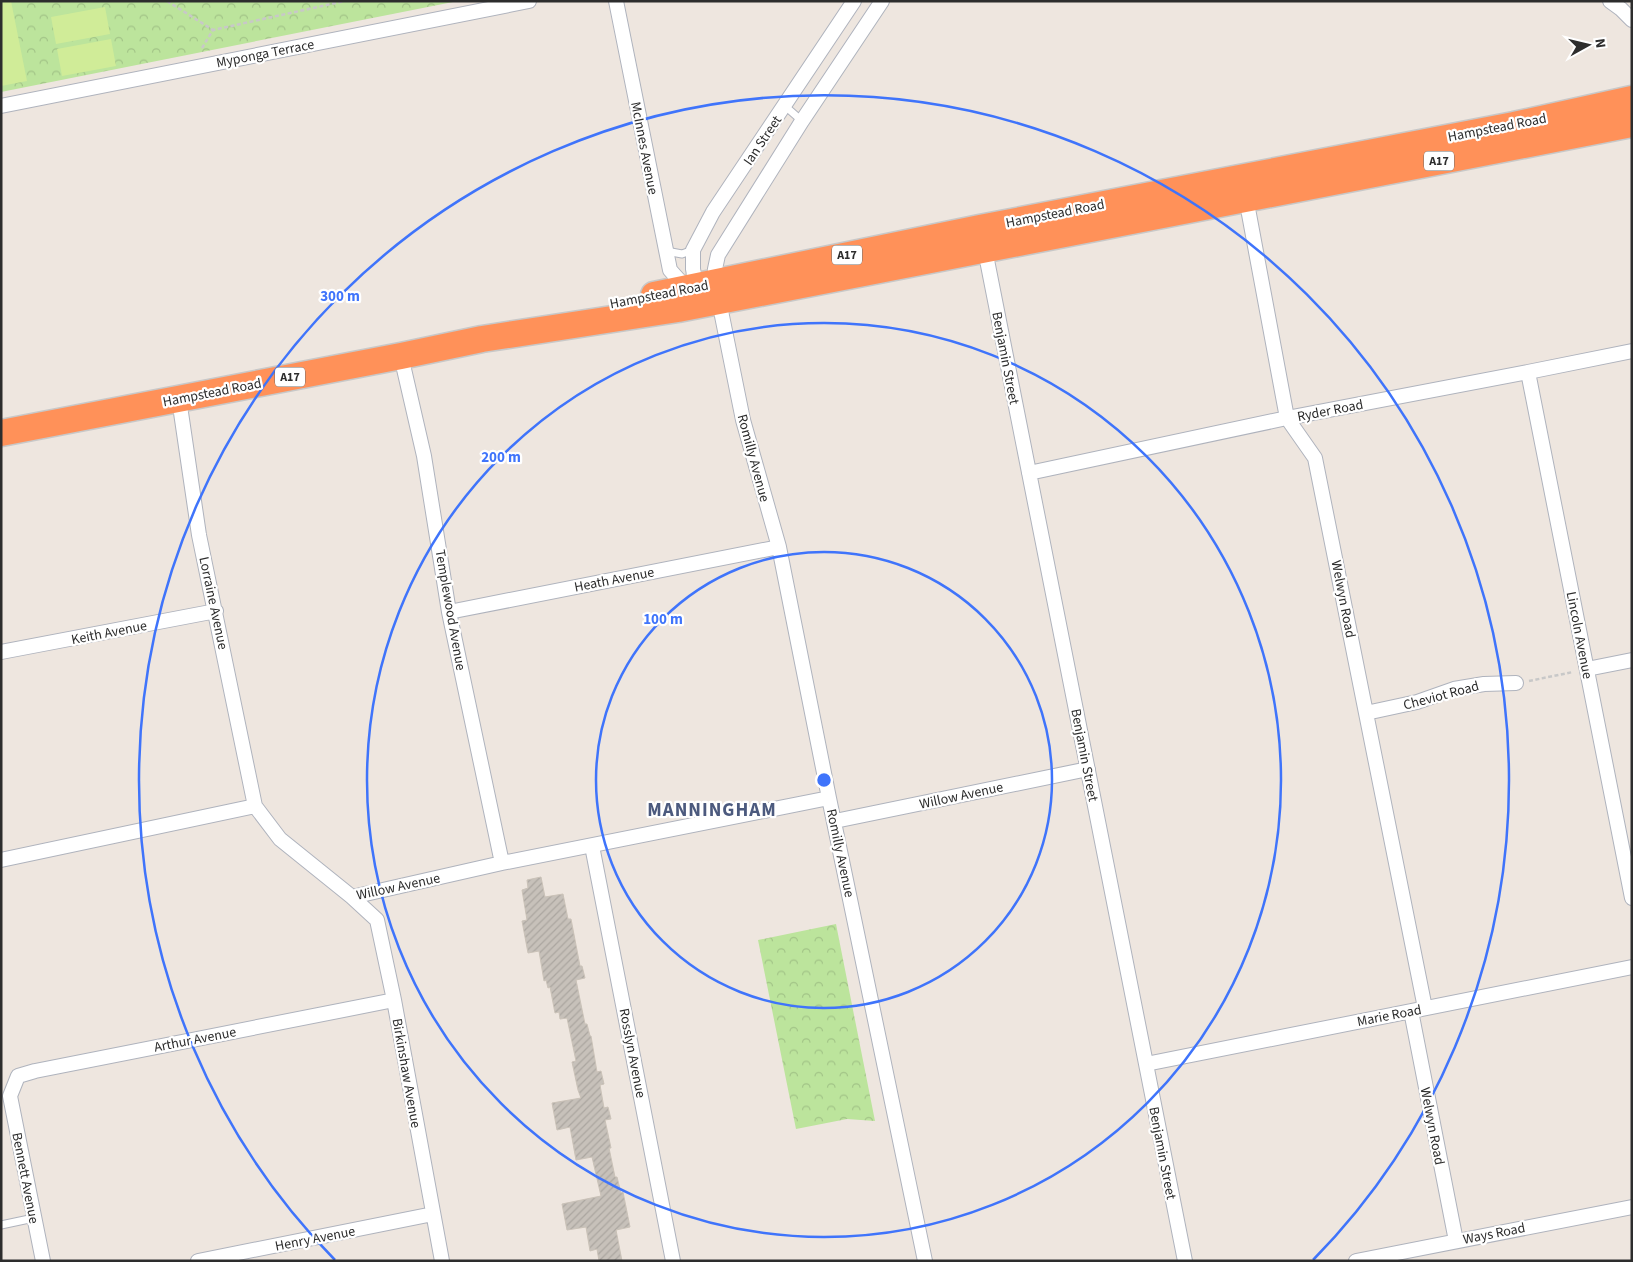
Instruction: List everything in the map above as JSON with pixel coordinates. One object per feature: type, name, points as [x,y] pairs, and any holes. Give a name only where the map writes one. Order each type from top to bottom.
[{"type":"highway","name":"Hampstead Road","points":[[1,433],[401,356],[699,293],[1244,188],[1630,104]]},
{"type":"street","name":"Myponga Terrace","points":[[1,106],[528,1]]},
{"type":"street","name":"McInnes Avenue","points":[[616,1],[670,270],[699,293]]},
{"type":"street","name":"Ian Street","points":[[693,250],[713,212],[854,1]]},
{"type":"street","name":"Ian Street","points":[[699,293],[715,269],[718,254],[802,121],[882,1]]},
{"type":"street","points":[[1621,7],[1632,20]]},
{"type":"street","name":"Welwyn Road","points":[[1244,188],[1287,418],[1315,458],[1425,1008]]},
{"type":"street","name":"Benjamin Street","points":[[982,239],[1185,1261]]},
{"type":"street","points":[[693,250],[693,270],[699,293]]},
{"type":"street","name":"Romilly Avenue","points":[[699,293],[743,420],[779,547],[925,1261]]},
{"type":"street","name":"Ryder Road","points":[[1029,473],[1287,418],[1632,351]]},
{"type":"street","name":"Templewood Avenue","points":[[401,356],[429,483],[449,612],[502,863]]},
{"type":"street","name":"Lincoln Avenue","points":[[1528,372],[1632,898]]},
{"type":"street","name":"Lorraine Avenue","points":[[179,399],[200,535],[255,806]]},
{"type":"street","name":"Heath Avenue","points":[[449,612],[779,547]]},
{"type":"street","name":"Keith Avenue","points":[[1,652],[216,611]]},
{"type":"street","points":[[1587,670],[1632,660]]},
{"type":"street","name":"Cheviot Road","points":[[1366,714],[1417,702],[1454,689],[1484,684],[1516,683]]},
{"type":"street","name":"Willow Avenue","points":[[835,822],[1088,769]]},
{"type":"street","name":"Willow Avenue","points":[[255,806],[280,839],[352,897],[502,863],[829,798]]},
{"type":"street","points":[[1,860],[255,806]]},
{"type":"street","name":"Rosslyn Avenue","points":[[592,846],[673,1261]]},
{"type":"street","name":"Birkinshaw Avenue","points":[[352,897],[377,920],[394,1000],[442,1261]]},
{"type":"street","name":"Marie Road","points":[[1146,1064],[1632,966]]},
{"type":"street","name":"Arthur Avenue","points":[[10,1096],[18,1076],[35,1071],[394,1000]]},
{"type":"street","name":"Welwyn Road","points":[[1411,1011],[1456,1241]]},
{"type":"street","name":"Bennett Avenue","points":[[10,1096],[43,1261]]},
{"type":"street","name":"Ways Road","points":[[1356,1261],[1632,1207]]},
{"type":"street","name":"Henry Avenue","points":[[198,1261],[433,1214]]},
{"type":"lane","points":[[785,106],[802,121]]},
{"type":"lane","points":[[666,251],[682,254],[693,250]]},
{"type":"lane","points":[[1,1225],[34,1218]]},
{"type":"path","points":[[167,1],[213,30],[344,1]]},
{"type":"path","points":[[202,48],[213,30]]},
{"type":"path","points":[[1516,683],[1587,670]]},
{"type":"green space","points":[[1,1],[458,1],[1,92]]},
{"type":"green space","points":[[1,1],[11,1],[27,81],[1,86]]},
{"type":"green space","points":[[105,7],[110,34],[56,44],[51,17]]},
{"type":"green space","points":[[111,39],[116,66],[62,76],[57,49]]},
{"type":"green space","points":[[836,924],[875,1121],[847,1119],[796,1129],[758,940]]},
{"type":"building","points":[[541,877],[545,897],[563,894],[568,919],[571,919],[580,966],[582,966],[585,978],[576,980],[585,1024],[587,1024],[591,1036],[597,1072],[601,1071],[604,1084],[600,1085],[604,1108],[608,1107],[611,1119],[605,1120],[611,1148],[609,1148],[615,1177],[617,1177],[621,1193],[623,1192],[630,1227],[616,1230],[622,1261],[599,1261],[597,1249],[590,1251],[586,1227],[567,1230],[562,1204],[601,1196],[592,1157],[576,1160],[570,1127],[557,1130],[552,1103],[581,1098],[572,1062],[576,1061],[567,1018],[560,1019],[559,1012],[555,1013],[550,987],[548,988],[546,980],[544,981],[539,951],[528,953],[522,921],[527,920],[522,890],[528,888],[527,880]]},
{"type":"district","name":"MANNINGHAM","points":[[712,809]]}]
